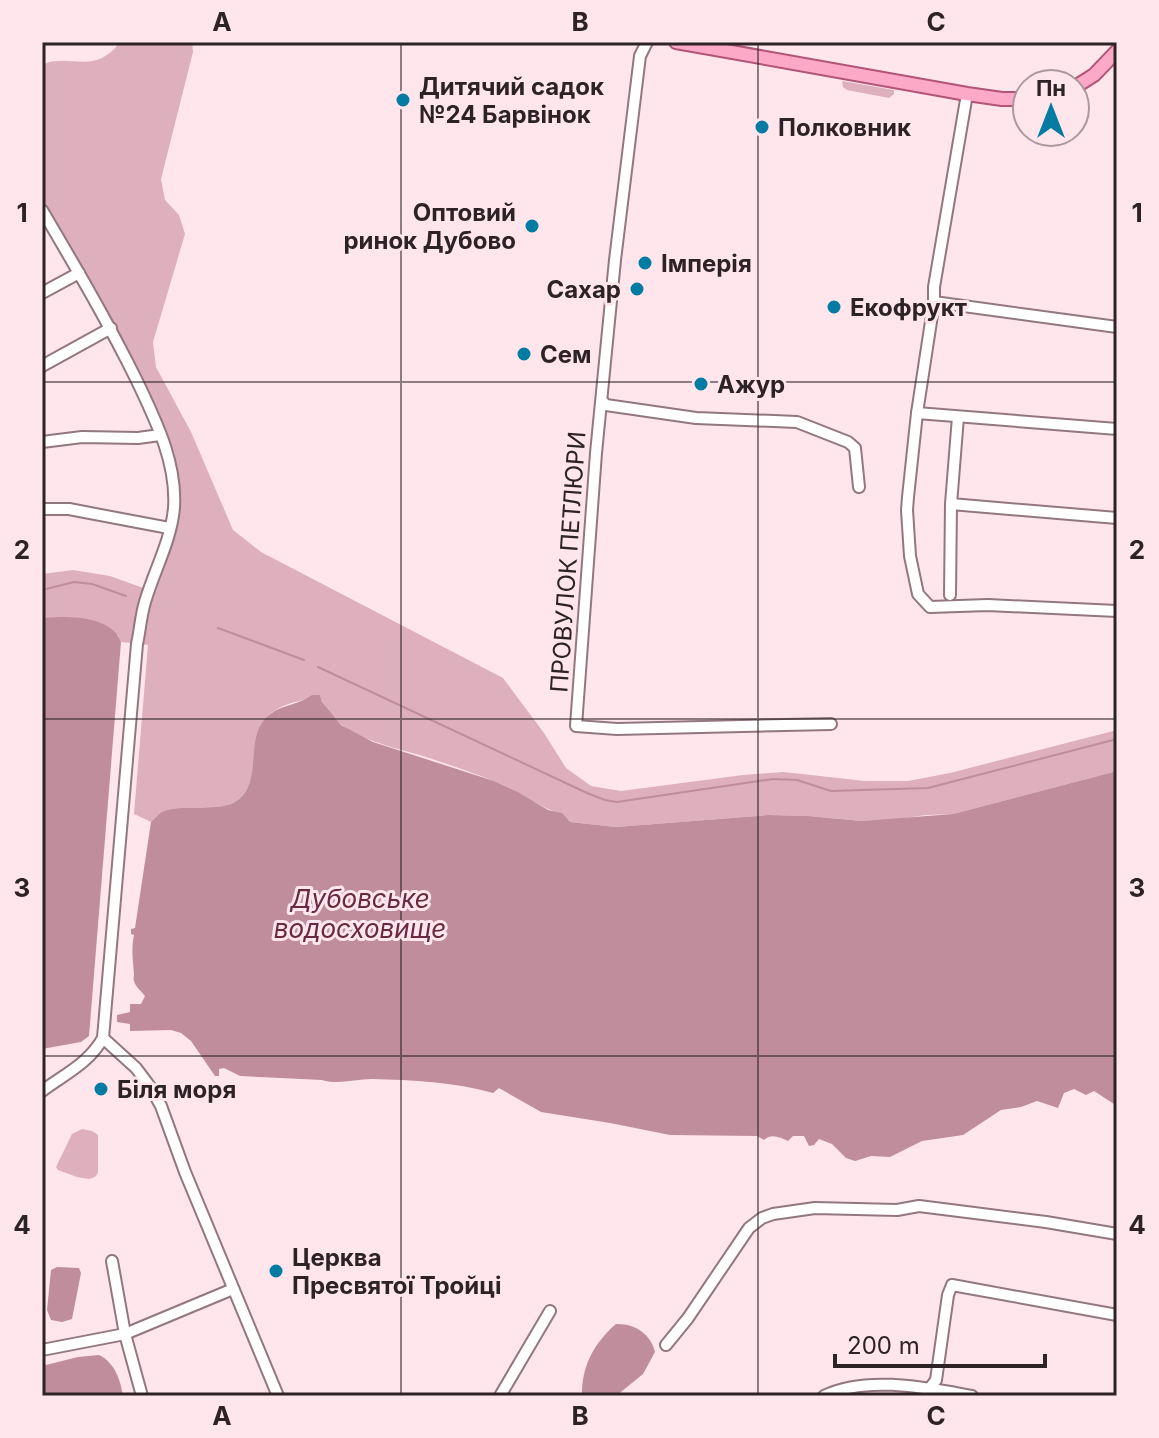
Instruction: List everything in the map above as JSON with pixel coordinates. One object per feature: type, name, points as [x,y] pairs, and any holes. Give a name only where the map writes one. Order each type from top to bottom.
[{"type":"main road","points":[[676,42],[967,94],[1011,99]]},
{"type":"main road","points":[[1091,77],[1117,51]]},
{"type":"street","name":"ПРОВУЛОК ПЕТЛЮРИ","points":[[647,42],[640,56],[619,227],[576,726],[617,729],[831,724]]},
{"type":"street","points":[[967,94],[934,287],[907,510],[910,556],[918,594],[930,607],[988,605],[1117,611]]},
{"type":"street","points":[[42,210],[111,328],[157,422],[171,465],[174,488],[174,511],[163,554],[145,603],[137,644],[103,1038],[83,1064],[42,1091]]},
{"type":"street","points":[[42,293],[79,273]]},
{"type":"street","points":[[934,302],[1117,327]]},
{"type":"street","points":[[42,366],[111,328]]},
{"type":"street","name":"ПРОВУЛОК ПЕТЛЮРИ","points":[[602,401],[606,405],[696,418],[797,422],[848,442],[855,448],[859,487]]},
{"type":"street","points":[[917,413],[1117,429]]},
{"type":"street","points":[[950,595],[951,504],[958,417]]},
{"type":"street","points":[[42,442],[82,437],[138,438],[160,435]]},
{"type":"street","points":[[951,504],[1117,518]]},
{"type":"street","points":[[42,509],[69,509],[169,528]]},
{"type":"street","points":[[103,1038],[132,1062],[161,1106],[278,1396]]},
{"type":"street","points":[[666,1345],[749,1228],[773,1214],[815,1208],[897,1210],[919,1206],[1117,1234]]},
{"type":"street","points":[[112,1261],[125,1334],[142,1396]]},
{"type":"street","points":[[930,1388],[936,1380],[952,1285],[1117,1315]]},
{"type":"street","points":[[42,1350],[125,1334],[233,1289]]},
{"type":"street","points":[[500,1396],[550,1311]]},
{"type":"street","points":[[824,1396],[864,1384],[930,1388],[972,1396]]},
{"type":"shaded area","points":[[120,42],[192,42],[193,52],[161,179],[165,200],[179,215],[185,234],[153,342],[156,367],[191,432],[233,530],[261,552],[503,678],[566,768],[591,786],[621,791],[784,772],[865,781],[908,781],[1117,730],[1117,771],[953,814],[862,821],[769,815],[616,827],[570,822],[560,813],[494,781],[363,737],[336,720],[326,709],[320,695],[283,706],[267,716],[260,727],[251,779],[238,800],[221,806],[168,810],[151,822],[134,814],[148,645],[121,642],[118,635],[42,618],[42,574],[73,570],[110,576],[146,589],[178,512],[160,420],[115,326],[42,202],[42,65],[101,59]]},
{"type":"shaded area","points":[[842,81],[894,90],[894,94],[889,98],[847,90]]},
{"type":"shaded area","points":[[82,1129],[98,1135],[98,1173],[89,1179],[56,1167],[72,1134]]},
{"type":"water","points":[[61,617],[104,624],[121,642],[89,1036],[81,1042],[42,1049],[42,618]]},
{"type":"water","name":"Дубовське водосховище","points":[[312,695],[320,695],[341,725],[373,742],[494,781],[548,810],[562,813],[570,822],[616,827],[769,815],[862,821],[953,814],[1117,771],[1117,1106],[1094,1091],[1086,1095],[1074,1089],[1064,1093],[1058,1108],[1037,1101],[1001,1110],[963,1135],[922,1141],[890,1157],[871,1156],[855,1161],[846,1158],[832,1144],[819,1139],[809,1146],[804,1136],[793,1136],[788,1141],[773,1136],[764,1140],[757,1136],[670,1135],[541,1112],[499,1088],[493,1093],[418,1081],[372,1079],[334,1082],[240,1076],[224,1068],[219,1069],[219,1076],[215,1076],[191,1041],[181,1033],[171,1030],[130,1031],[130,1024],[117,1022],[117,1015],[130,1012],[130,1004],[141,1004],[145,996],[134,980],[134,935],[131,929],[135,928],[151,822],[167,810],[221,806],[238,800],[250,783],[256,739],[264,720],[276,711]]},
{"type":"water","points":[[57,1267],[79,1268],[81,1273],[72,1319],[62,1322],[51,1320],[47,1310],[51,1270]]},
{"type":"water","points":[[616,1324],[629,1325],[641,1331],[650,1340],[655,1352],[643,1374],[616,1396],[582,1396],[590,1356]]},
{"type":"water","points":[[99,1355],[116,1372],[123,1396],[42,1396],[42,1366]]},
{"type":"waterway","points":[[42,590],[74,582],[92,584],[126,596]]},
{"type":"waterway","points":[[218,628],[304,660]]},
{"type":"waterway","points":[[318,667],[587,793],[617,802],[773,779],[797,780],[831,791],[928,788],[1117,739]]},
{"type":"place","name":"Дитячий садок №24 Барвінок","points":[[403,100]]},
{"type":"place","name":"Полковник","points":[[762,127]]},
{"type":"place","name":"Оптовий ринок Дубово","points":[[532,226]]},
{"type":"place","name":"Імперія","points":[[645,263]]},
{"type":"place","name":"Сахар","points":[[637,289]]},
{"type":"place","name":"Екофрукт","points":[[834,307]]},
{"type":"place","name":"Сем","points":[[524,354]]},
{"type":"place","name":"Ажур","points":[[701,384]]},
{"type":"place","name":"Біля моря","points":[[101,1089]]},
{"type":"place","name":"Церква Пресвятої Тройці","points":[[276,1271]]}]
